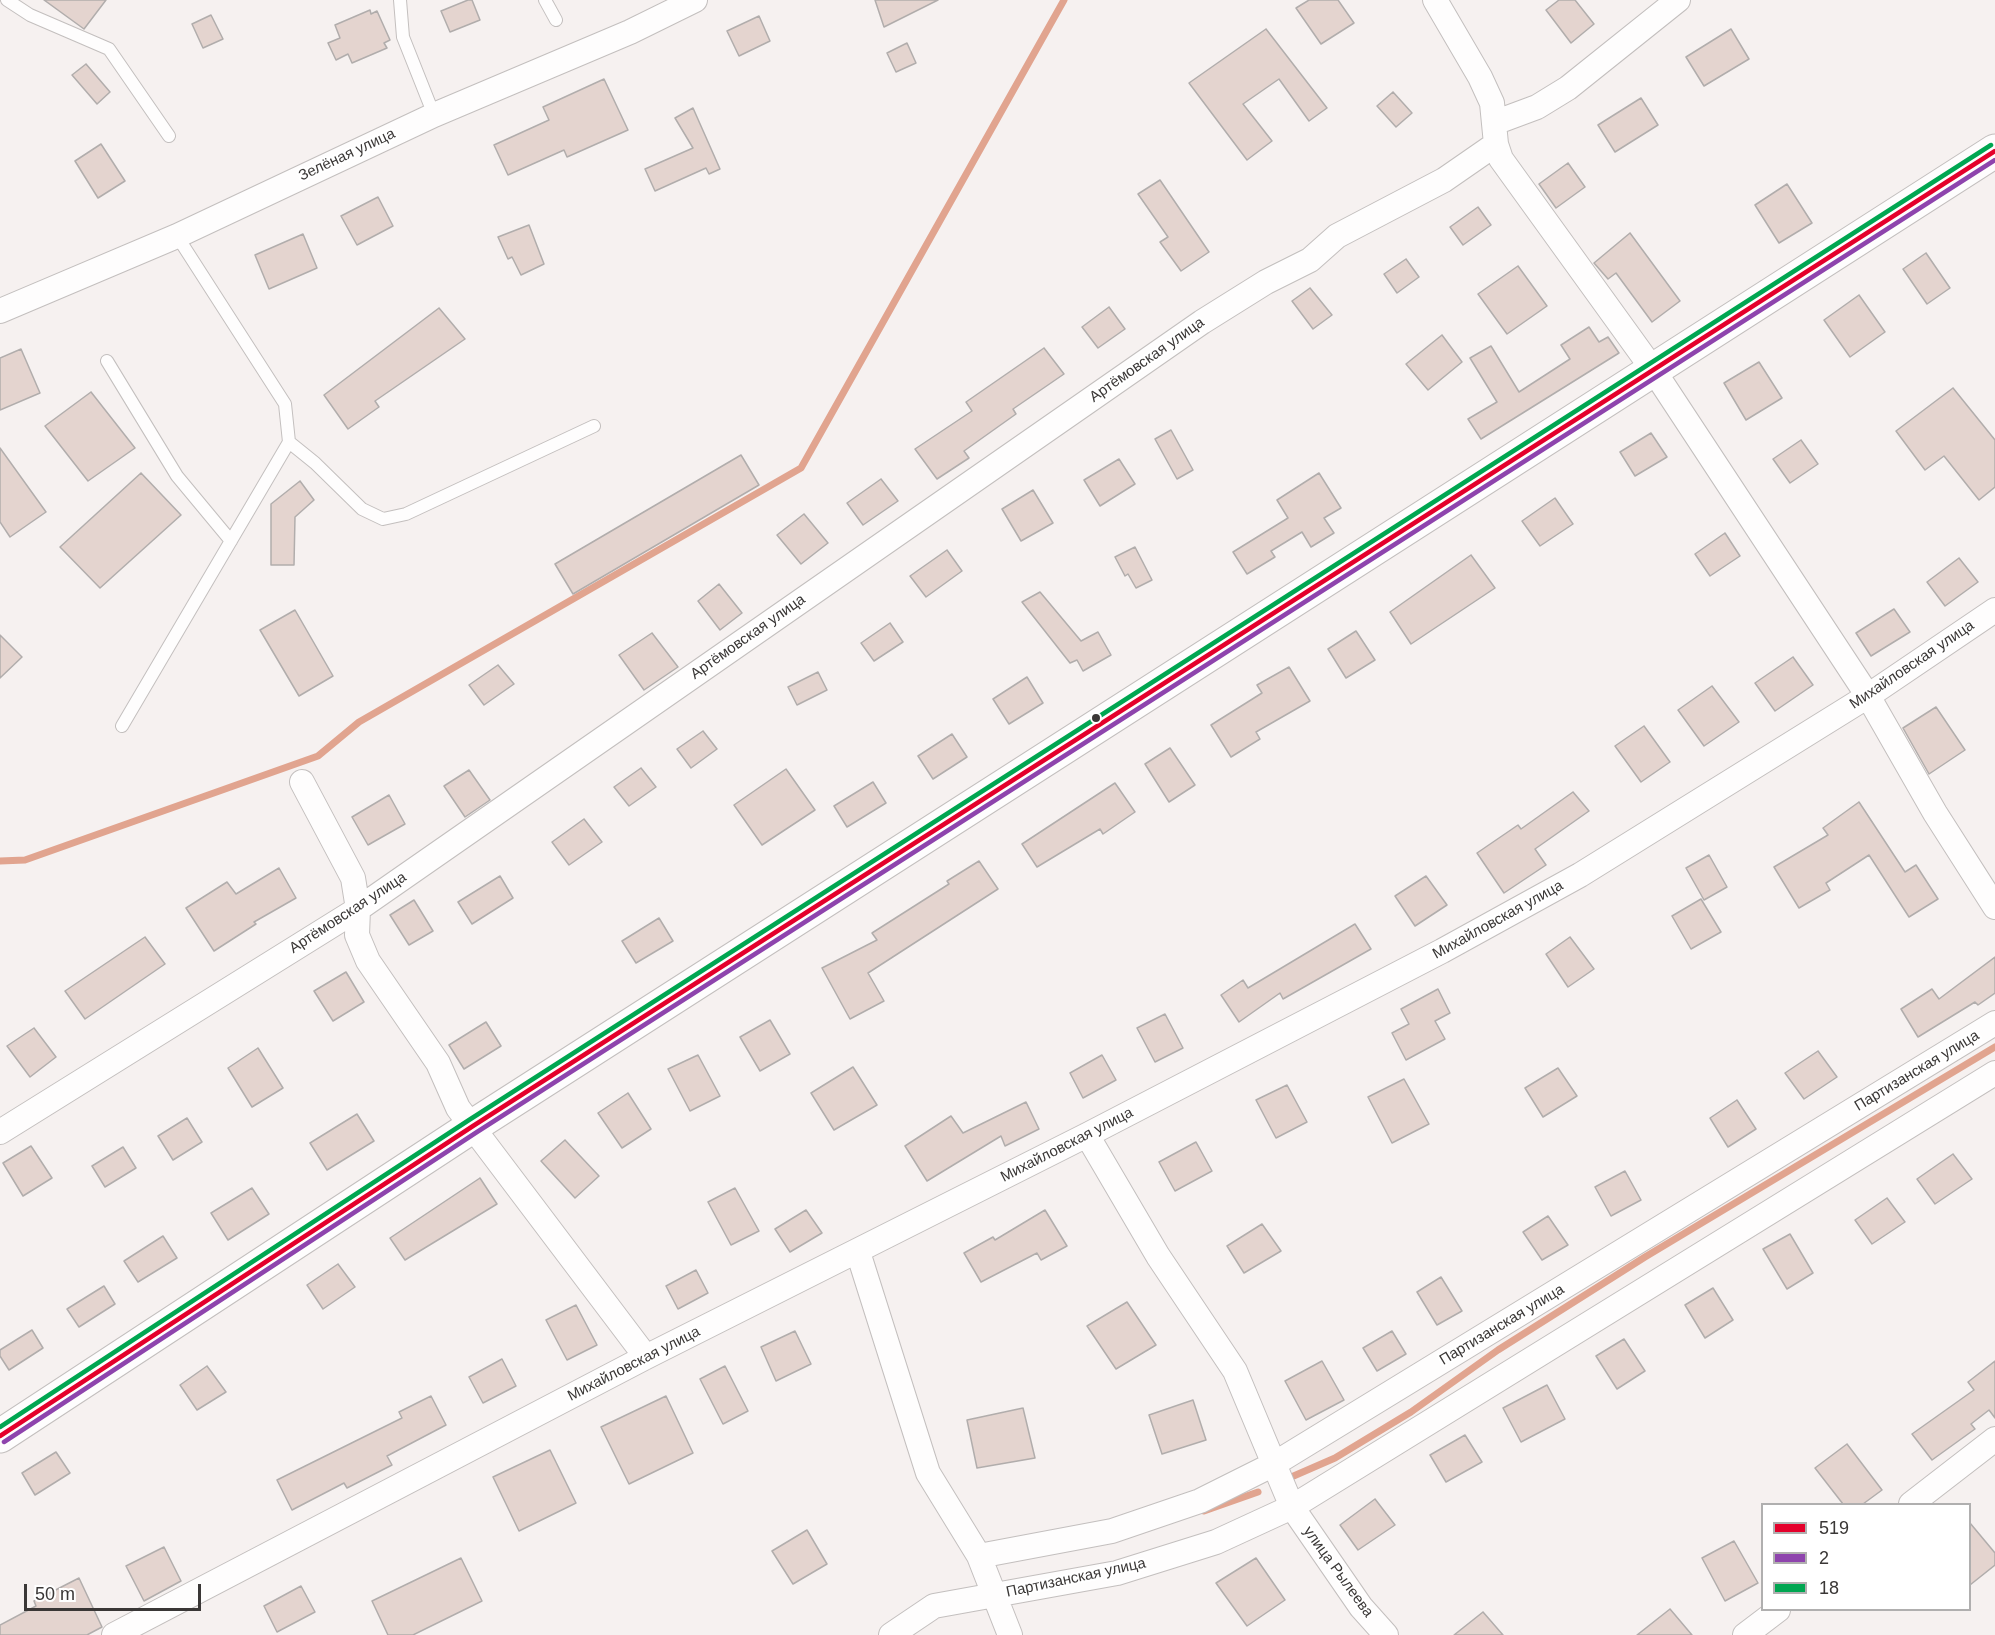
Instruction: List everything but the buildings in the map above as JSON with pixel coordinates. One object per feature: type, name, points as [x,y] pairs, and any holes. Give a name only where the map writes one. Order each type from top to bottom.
[{"type":"main road","points":[[0,1436],[473,1126],[1995,151]]},
{"type":"street","name":"Зелёная улица","points":[[0,311],[177,236],[434,115],[630,32],[694,0]]},
{"type":"street","points":[[1435,0],[1480,76],[1492,103],[1495,134],[1502,159],[1654,371],[1868,696],[1935,813],[1995,907]]},
{"type":"street","name":"Артёмовская улица","points":[[0,1132],[358,909],[1202,322],[1266,282],[1310,260],[1337,236],[1444,180],[1495,134],[1568,88],[1678,0]]},
{"type":"street","name":"Михайловская улица","points":[[114,1635],[646,1357],[858,1252],[1442,951],[1580,874],[1868,696],[1995,610]]},
{"type":"street","points":[[302,782],[353,878],[358,909],[357,935],[368,961],[438,1063],[458,1108],[646,1357]]},
{"type":"street","name":"Партизанская улица","points":[[979,1556],[1112,1530],[1200,1501],[1274,1464],[1995,1023]]},
{"type":"street","name":"Партизанская улица","points":[[891,1635],[934,1606],[1117,1573],[1216,1542],[1292,1507],[1995,1073]]},
{"type":"street","name":"улица Рылеева","points":[[1087,1135],[1158,1256],[1235,1371],[1292,1507],[1361,1607],[1386,1635]]},
{"type":"street","points":[[858,1252],[928,1473],[979,1556],[1010,1635]]},
{"type":"street","points":[[1912,1503],[1995,1439]]},
{"type":"street","points":[[1745,1635],[1777,1611]]},
{"type":"lane","points":[[7,0],[30,15],[109,50],[169,136]]},
{"type":"lane","points":[[400,0],[403,37],[434,115]]},
{"type":"lane","points":[[545,0],[556,20]]},
{"type":"lane","points":[[122,726],[289,442],[285,404],[177,236]]},
{"type":"lane","points":[[106,361],[177,476],[231,541]]},
{"type":"lane","points":[[289,442],[315,463],[362,509],[383,519],[406,514],[594,426]]},
{"type":"waterway","points":[[0,861],[25,860],[318,756],[359,722],[801,468],[1064,0]]},
{"type":"waterway","points":[[1289,1478],[1335,1458],[1411,1412],[1498,1350],[1645,1257],[1995,1047]]},
{"type":"waterway","points":[[1204,1511],[1258,1492]]},
{"type":"transit line","name":"18","points":[[0,1427],[469,1120],[1991,145]]},
{"type":"transit line","name":"519","points":[[0,1436],[473,1126],[1995,151]]},
{"type":"transit line","name":"2","points":[[4,1442],[477,1132],[1995,160]]}]
